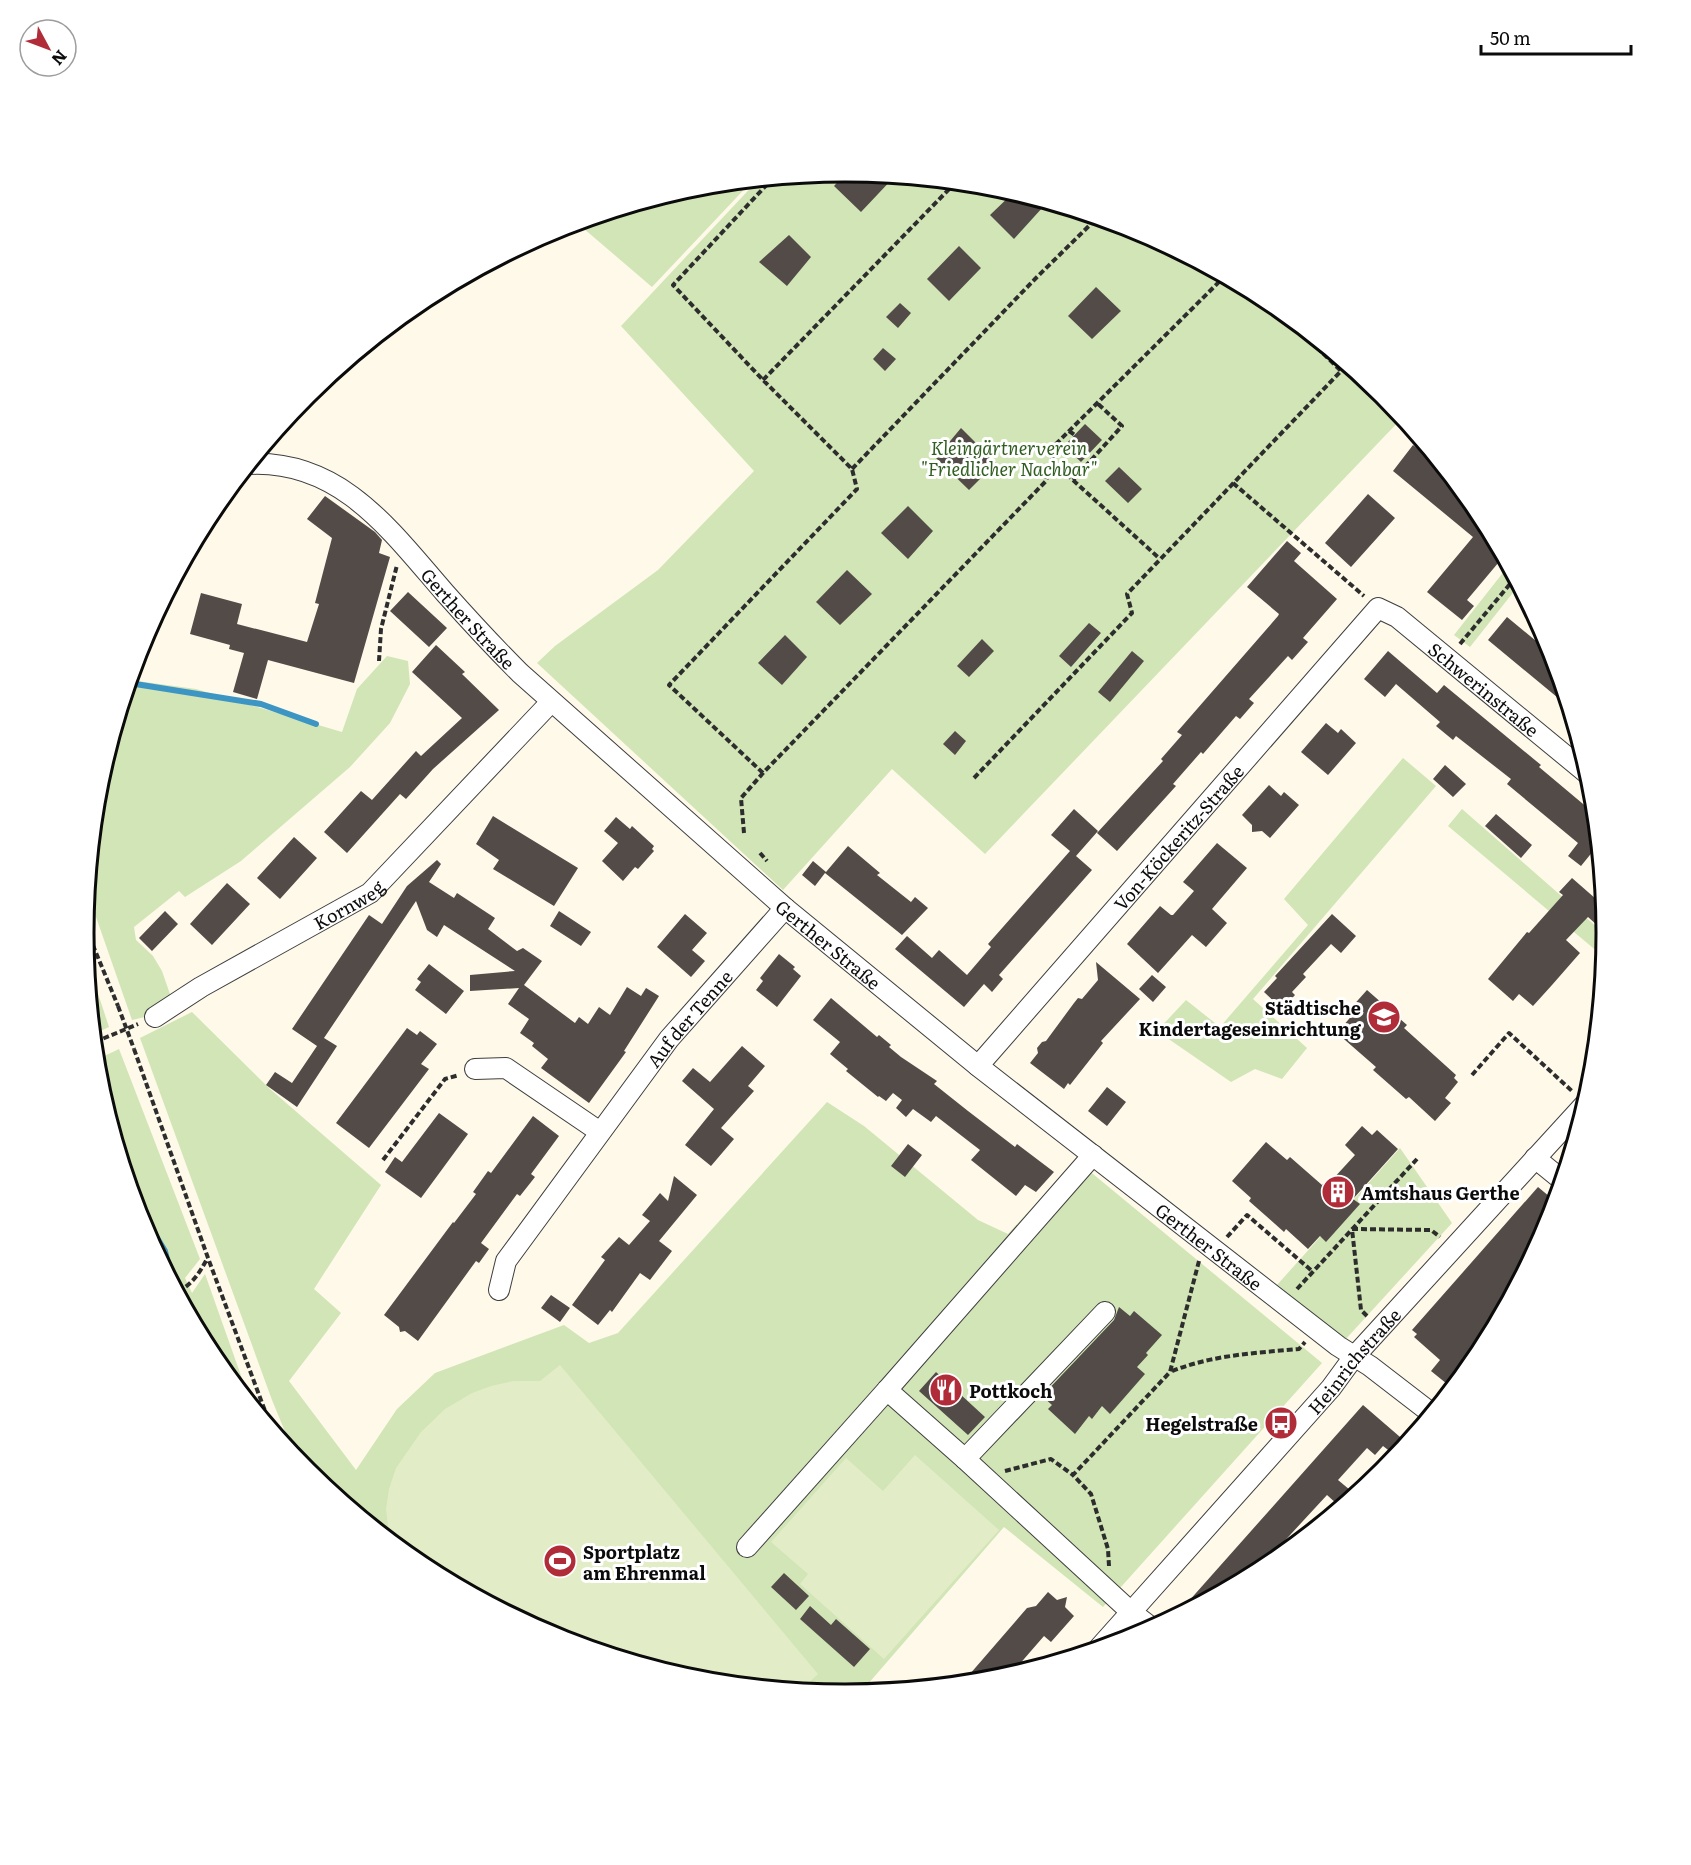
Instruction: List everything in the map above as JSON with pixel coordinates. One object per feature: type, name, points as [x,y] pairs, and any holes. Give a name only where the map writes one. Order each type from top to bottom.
[{"type":"street","name":"Gerther Straße","points":[[258,465],[295,468],[313,473],[332,482],[361,502],[403,545],[496,649],[551,702],[785,908],[978,1066],[1353,1358],[1370,1366],[1426,1409]]},
{"type":"street","name":"Schwerinstraße","points":[[1378,608],[1397,617],[1577,764]]},
{"type":"street","name":"Von-Köckeritz-Straße","points":[[978,1066],[1378,608]]},
{"type":"street","name":"Kornweg","points":[[155,1017],[201,987],[370,892],[551,702]]},
{"type":"street","name":"Auf der Tenne","points":[[499,1290],[506,1261],[669,1039],[785,908]]},
{"type":"street","points":[[475,1069],[506,1068],[600,1132]]},
{"type":"street","name":"Heinrichstraße","points":[[1111,1635],[1331,1388],[1353,1358],[1573,1117]]},
{"type":"street","points":[[747,1547],[1093,1155]]},
{"type":"street","points":[[1535,1158],[1557,1175]]},
{"type":"street","points":[[965,1459],[1105,1312]]},
{"type":"street","points":[[887,1390],[1143,1621]]},
{"type":"path","points":[[763,773],[669,685],[858,489],[852,469],[673,285],[764,186]]},
{"type":"path","points":[[763,380],[949,189]]},
{"type":"path","points":[[852,469],[1092,223]]},
{"type":"path","points":[[744,833],[741,798],[1046,481],[1053,462],[1056,444],[1220,281]]},
{"type":"path","points":[[974,778],[1132,613],[1127,594],[1159,558],[1341,371],[1323,354]]},
{"type":"path","points":[[1072,480],[1122,426],[1097,403]]},
{"type":"path","points":[[1070,431],[1075,435]]},
{"type":"path","points":[[1053,462],[1159,558]]},
{"type":"path","points":[[1233,483],[1378,608]]},
{"type":"path","points":[[379,662],[381,629],[403,545]]},
{"type":"path","points":[[1448,659],[1510,584]]},
{"type":"path","points":[[760,853],[767,861]]},
{"type":"path","points":[[95,951],[134,1049],[263,1406]]},
{"type":"path","points":[[102,1039],[155,1017]]},
{"type":"path","points":[[1472,1075],[1509,1033],[1578,1096]]},
{"type":"path","points":[[384,1160],[445,1079],[475,1069]]},
{"type":"path","points":[[1284,1303],[1417,1159]]},
{"type":"path","points":[[1170,1372],[1210,1247],[1247,1215],[1312,1271]]},
{"type":"path","points":[[1352,1229],[1431,1230],[1452,1248]]},
{"type":"path","points":[[1352,1229],[1361,1310],[1379,1329]]},
{"type":"path","points":[[184,1288],[199,1274],[208,1258]]},
{"type":"path","points":[[1073,1475],[1170,1372],[1188,1365],[1234,1354],[1299,1349],[1316,1329]]},
{"type":"path","points":[[984,1477],[1051,1459],[1073,1475],[1091,1494],[1108,1549],[1110,1566],[1101,1583]]},
{"type":"green space","name":"Kleingärtnerverein \"Friedlicher Nachbar\"","points":[[846,182],[895,183],[944,188],[1040,207],[1087,221],[1178,259],[1263,308],[1303,337],[1341,368],[1397,423],[985,854],[892,769],[783,890],[537,663],[555,646],[658,570],[754,471],[621,326],[751,188],[796,183]]},
{"type":"green space","points":[[745,188],[652,287],[584,229],[651,207]]},
{"type":"green space","points":[[1504,572],[1514,591],[1470,647],[1454,635]]},
{"type":"green space","points":[[387,656],[408,661],[410,684],[390,723],[350,767],[241,861],[185,897],[179,891],[134,927],[136,940],[153,956],[162,971],[172,1000],[149,1016],[132,1020],[95,913],[101,834],[109,786],[120,738],[138,681],[196,689],[342,732],[357,689]]},
{"type":"green space","points":[[1403,758],[1436,786],[1253,999],[1307,1048],[1282,1079],[1255,1069],[1231,1082],[1157,1031],[1186,1000],[1220,1027],[1308,925],[1284,899]]},
{"type":"green space","points":[[1462,809],[1596,926],[1596,950],[1448,826]]},
{"type":"green space","points":[[97,990],[109,1027],[101,1031]]},
{"type":"green space","points":[[192,1012],[270,1089],[381,1185],[314,1289],[341,1313],[289,1381],[356,1470],[397,1409],[435,1373],[564,1325],[589,1343],[618,1333],[827,1102],[864,1126],[978,1220],[1008,1234],[1076,1160],[1322,1363],[1103,1607],[1004,1527],[869,1683],[796,1682],[747,1677],[651,1658],[604,1644],[558,1626],[470,1583],[428,1557],[388,1528],[314,1464],[286,1433],[140,1038]]},
{"type":"green space","points":[[119,1049],[200,1259],[185,1278],[192,1293],[205,1274],[242,1379],[195,1308],[152,1220],[134,1174],[120,1127],[105,1056]]},
{"type":"green space","points":[[1400,1148],[1452,1223],[1344,1341],[1277,1285]]},
{"type":"green space","name":"Sportplatz am Ehrenmal","points":[[560,1365],[818,1674],[809,1683],[747,1677],[699,1669],[604,1644],[513,1606],[470,1583],[389,1529],[386,1509],[389,1489],[396,1468],[421,1432],[445,1409],[472,1393],[513,1381],[540,1381]]},
{"type":"green space","points":[[915,1455],[999,1530],[884,1659],[800,1584],[808,1574],[771,1542],[846,1458],[883,1491]]},
{"type":"building","points":[[838,182],[889,183],[861,212],[834,186]]},
{"type":"building","points":[[1006,199],[1042,208],[1014,239],[990,215]]},
{"type":"building","points":[[789,235],[811,257],[787,286],[759,262]]},
{"type":"building","points":[[959,246],[981,268],[949,301],[927,279]]},
{"type":"building","points":[[1096,287],[1121,311],[1092,339],[1068,316]]},
{"type":"building","points":[[900,303],[911,313],[898,328],[886,317]]},
{"type":"building","points":[[883,348],[896,359],[885,371],[873,359]]},
{"type":"building","points":[[1085,424],[1102,440],[1081,462],[1064,446]]},
{"type":"building","points":[[961,428],[996,463],[969,490],[936,458]]},
{"type":"building","points":[[1413,445],[1423,453],[1470,515],[1499,562],[1467,600],[1474,606],[1462,620],[1427,592],[1473,537],[1393,471]]},
{"type":"building","points":[[1119,467],[1142,489],[1128,503],[1105,481]]},
{"type":"building","points":[[1368,494],[1395,518],[1351,567],[1325,543]]},
{"type":"building","points":[[325,496],[375,532],[382,540],[379,553],[390,557],[354,683],[268,660],[257,699],[233,692],[244,653],[229,649],[230,645],[190,634],[201,593],[242,604],[237,624],[307,642],[319,604],[315,603],[332,538],[307,519]]},
{"type":"building","points":[[908,506],[933,531],[908,559],[881,533]]},
{"type":"building","points":[[1287,541],[1301,553],[1294,561],[1337,599],[1303,638],[1308,642],[1292,660],[1288,656],[1249,699],[1254,703],[1240,719],[1236,716],[1203,754],[1201,752],[1173,784],[1176,786],[1117,851],[1097,833],[1163,761],[1161,759],[1182,735],[1177,732],[1278,616],[1279,614],[1247,587]]},
{"type":"building","points":[[847,570],[872,594],[840,625],[816,602]]},
{"type":"building","points":[[408,592],[447,628],[429,647],[390,611]]},
{"type":"building","points":[[1507,617],[1538,643],[1559,699],[1488,640]]},
{"type":"building","points":[[1089,623],[1101,633],[1071,667],[1059,656]]},
{"type":"building","points":[[785,635],[807,657],[782,685],[758,663]]},
{"type":"building","points":[[982,639],[994,651],[969,677],[957,666]]},
{"type":"building","points":[[436,645],[465,672],[462,674],[499,710],[433,769],[406,799],[400,794],[347,853],[324,832],[361,791],[372,800],[416,751],[421,756],[462,718],[412,672]]},
{"type":"building","points":[[1132,651],[1144,661],[1110,702],[1098,692]]},
{"type":"building","points":[[1388,651],[1437,693],[1444,685],[1541,765],[1539,767],[1585,806],[1592,853],[1581,866],[1568,856],[1578,843],[1507,784],[1511,779],[1456,736],[1453,740],[1436,726],[1440,722],[1396,684],[1385,697],[1364,679]]},
{"type":"building","points":[[1326,723],[1338,733],[1341,729],[1356,743],[1328,775],[1301,752]]},
{"type":"building","points":[[955,731],[966,741],[955,755],[943,744]]},
{"type":"building","points":[[1445,765],[1466,784],[1453,797],[1433,779]]},
{"type":"building","points":[[1269,785],[1281,796],[1284,792],[1299,805],[1270,838],[1262,831],[1252,832],[1252,825],[1242,815]]},
{"type":"building","points":[[1074,809],[1098,831],[1076,856],[1092,870],[999,975],[1003,979],[992,992],[984,984],[964,1007],[895,949],[907,936],[932,958],[939,950],[967,975],[991,947],[988,944],[1070,851],[1051,835]]},
{"type":"building","points":[[1496,814],[1532,845],[1521,858],[1485,826]]},
{"type":"building","points":[[493,816],[578,868],[554,906],[493,869],[499,860],[476,844]]},
{"type":"building","points":[[616,817],[630,829],[632,826],[654,846],[652,849],[654,851],[638,869],[635,867],[623,881],[602,861],[618,843],[604,831]]},
{"type":"building","points":[[294,837],[317,858],[280,899],[257,878]]},
{"type":"building","points":[[1217,843],[1247,868],[1212,909],[1227,923],[1206,947],[1192,935],[1158,973],[1127,944],[1160,906],[1173,915],[1194,891],[1183,882]]},
{"type":"building","points":[[848,846],[880,873],[877,875],[911,902],[915,897],[928,908],[902,935],[825,873],[815,886],[802,875],[813,861],[826,872]]},
{"type":"building","points":[[437,860],[441,864],[429,882],[454,898],[457,893],[495,918],[488,929],[517,951],[523,948],[542,961],[524,985],[575,1023],[579,1017],[588,1024],[599,1007],[610,1015],[627,987],[641,996],[646,988],[659,996],[624,1051],[626,1052],[589,1103],[541,1068],[548,1059],[532,1046],[534,1043],[520,1033],[529,1019],[508,1004],[519,988],[470,991],[470,975],[515,971],[444,925],[437,937],[427,930],[416,901],[324,1038],[337,1046],[297,1107],[266,1085],[275,1072],[292,1083],[317,1046],[292,1029],[369,915],[382,924],[407,886]]},
{"type":"building","points":[[1572,878],[1595,898],[1596,924],[1588,917],[1566,940],[1580,953],[1533,1006],[1519,994],[1513,1001],[1488,979],[1527,932],[1529,933],[1563,895],[1559,892]]},
{"type":"building","points":[[227,883],[250,904],[212,945],[190,924]]},
{"type":"building","points":[[165,911],[178,924],[152,951],[139,938]]},
{"type":"building","points":[[559,911],[591,932],[581,946],[550,926]]},
{"type":"building","points":[[685,914],[707,933],[692,950],[705,961],[691,977],[657,947]]},
{"type":"building","points":[[1332,914],[1356,936],[1341,953],[1331,944],[1303,974],[1306,977],[1292,992],[1295,995],[1282,1009],[1264,992],[1277,978],[1275,976]]},
{"type":"building","points":[[779,954],[795,967],[793,969],[801,976],[777,1007],[756,990],[763,981],[760,978]]},
{"type":"building","points":[[1096,962],[1140,999],[1101,1041],[1103,1043],[1070,1085],[1068,1083],[1064,1089],[1030,1063],[1038,1053],[1037,1048],[1046,1041],[1078,998],[1082,999],[1098,980]]},
{"type":"building","points":[[429,964],[464,991],[446,1014],[415,990],[421,982],[417,979]]},
{"type":"building","points":[[1152,975],[1166,987],[1153,1002],[1139,989]]},
{"type":"building","points":[[1367,990],[1407,1025],[1404,1028],[1456,1075],[1454,1078],[1458,1082],[1445,1098],[1451,1103],[1435,1121],[1409,1097],[1406,1099],[1373,1070],[1376,1067],[1337,1033],[1354,1013],[1350,1009]]},
{"type":"building","points":[[831,998],[877,1037],[879,1035],[891,1045],[889,1047],[901,1057],[937,1081],[934,1084],[968,1111],[1015,1147],[1017,1144],[1054,1172],[1036,1192],[1025,1185],[1016,1196],[971,1160],[980,1150],[936,1116],[931,1122],[913,1109],[906,1117],[896,1108],[902,1100],[893,1093],[886,1101],[878,1097],[846,1071],[848,1069],[830,1054],[840,1042],[813,1020]]},
{"type":"building","points":[[407,1028],[417,1035],[420,1031],[437,1044],[421,1064],[429,1069],[369,1148],[336,1123]]},
{"type":"building","points":[[742,1046],[765,1066],[748,1086],[754,1091],[721,1128],[734,1139],[711,1166],[685,1145],[714,1109],[682,1081],[693,1068],[710,1082]]},
{"type":"building","points":[[1107,1087],[1126,1102],[1107,1126],[1088,1111]]},
{"type":"building","points":[[439,1113],[468,1134],[421,1198],[385,1172],[395,1157],[402,1162]]},
{"type":"building","points":[[533,1116],[559,1136],[531,1174],[535,1177],[520,1196],[517,1194],[481,1243],[489,1249],[479,1263],[476,1261],[418,1341],[405,1331],[400,1332],[399,1327],[384,1315],[476,1194],[473,1192],[488,1171],[491,1173]]},
{"type":"building","points":[[1362,1126],[1372,1135],[1377,1130],[1398,1149],[1353,1199],[1360,1204],[1326,1242],[1320,1236],[1308,1249],[1286,1229],[1284,1232],[1249,1201],[1251,1198],[1232,1181],[1266,1142],[1287,1160],[1290,1157],[1322,1185],[1330,1177],[1332,1180],[1355,1155],[1345,1145]]},
{"type":"building","points":[[908,1144],[922,1155],[905,1177],[891,1166]]},
{"type":"building","points":[[674,1176],[697,1195],[659,1241],[672,1251],[650,1280],[640,1273],[612,1312],[610,1310],[598,1325],[572,1305],[605,1260],[601,1257],[619,1237],[629,1245],[650,1221],[642,1215],[660,1193],[668,1201]]},
{"type":"building","points":[[1538,1187],[1548,1196],[1519,1265],[1496,1308],[1446,1383],[1431,1371],[1440,1360],[1414,1337],[1417,1334],[1412,1330]]},
{"type":"building","points":[[551,1295],[570,1308],[560,1322],[541,1308]]},
{"type":"building","points":[[1119,1307],[1130,1316],[1134,1311],[1162,1335],[1137,1367],[1145,1374],[1110,1414],[1102,1406],[1092,1419],[1089,1416],[1075,1434],[1048,1409],[1052,1405],[1042,1396],[1114,1320]]},
{"type":"building","points":[[936,1372],[985,1417],[968,1435],[919,1391]]},
{"type":"building","points":[[1363,1405],[1401,1438],[1389,1451],[1383,1446],[1375,1455],[1367,1448],[1338,1480],[1349,1489],[1341,1497],[1335,1502],[1327,1495],[1283,1542],[1221,1583],[1190,1599]]},
{"type":"building","points":[[784,1573],[809,1596],[796,1610],[771,1587]]},
{"type":"building","points":[[1048,1592],[1057,1600],[1067,1597],[1065,1607],[1074,1616],[1051,1642],[1044,1636],[1021,1662],[971,1672],[1027,1608],[1036,1606]]},
{"type":"building","points":[[810,1606],[831,1625],[836,1619],[870,1649],[854,1667],[800,1619]]},
{"type":"waterway","points":[[137,684],[261,704],[316,724]]},
{"type":"place","name":"Städtische Kindertageseinrichtung","points":[[1384,1017]]},
{"type":"place","name":"Amtshaus Gerthe","points":[[1338,1192]]},
{"type":"place","name":"Pottkoch","points":[[946,1390]]},
{"type":"place","name":"Hegelstraße","points":[[1281,1423]]},
{"type":"place","name":"Sportplatz am Ehrenmal","points":[[560,1561]]}]
